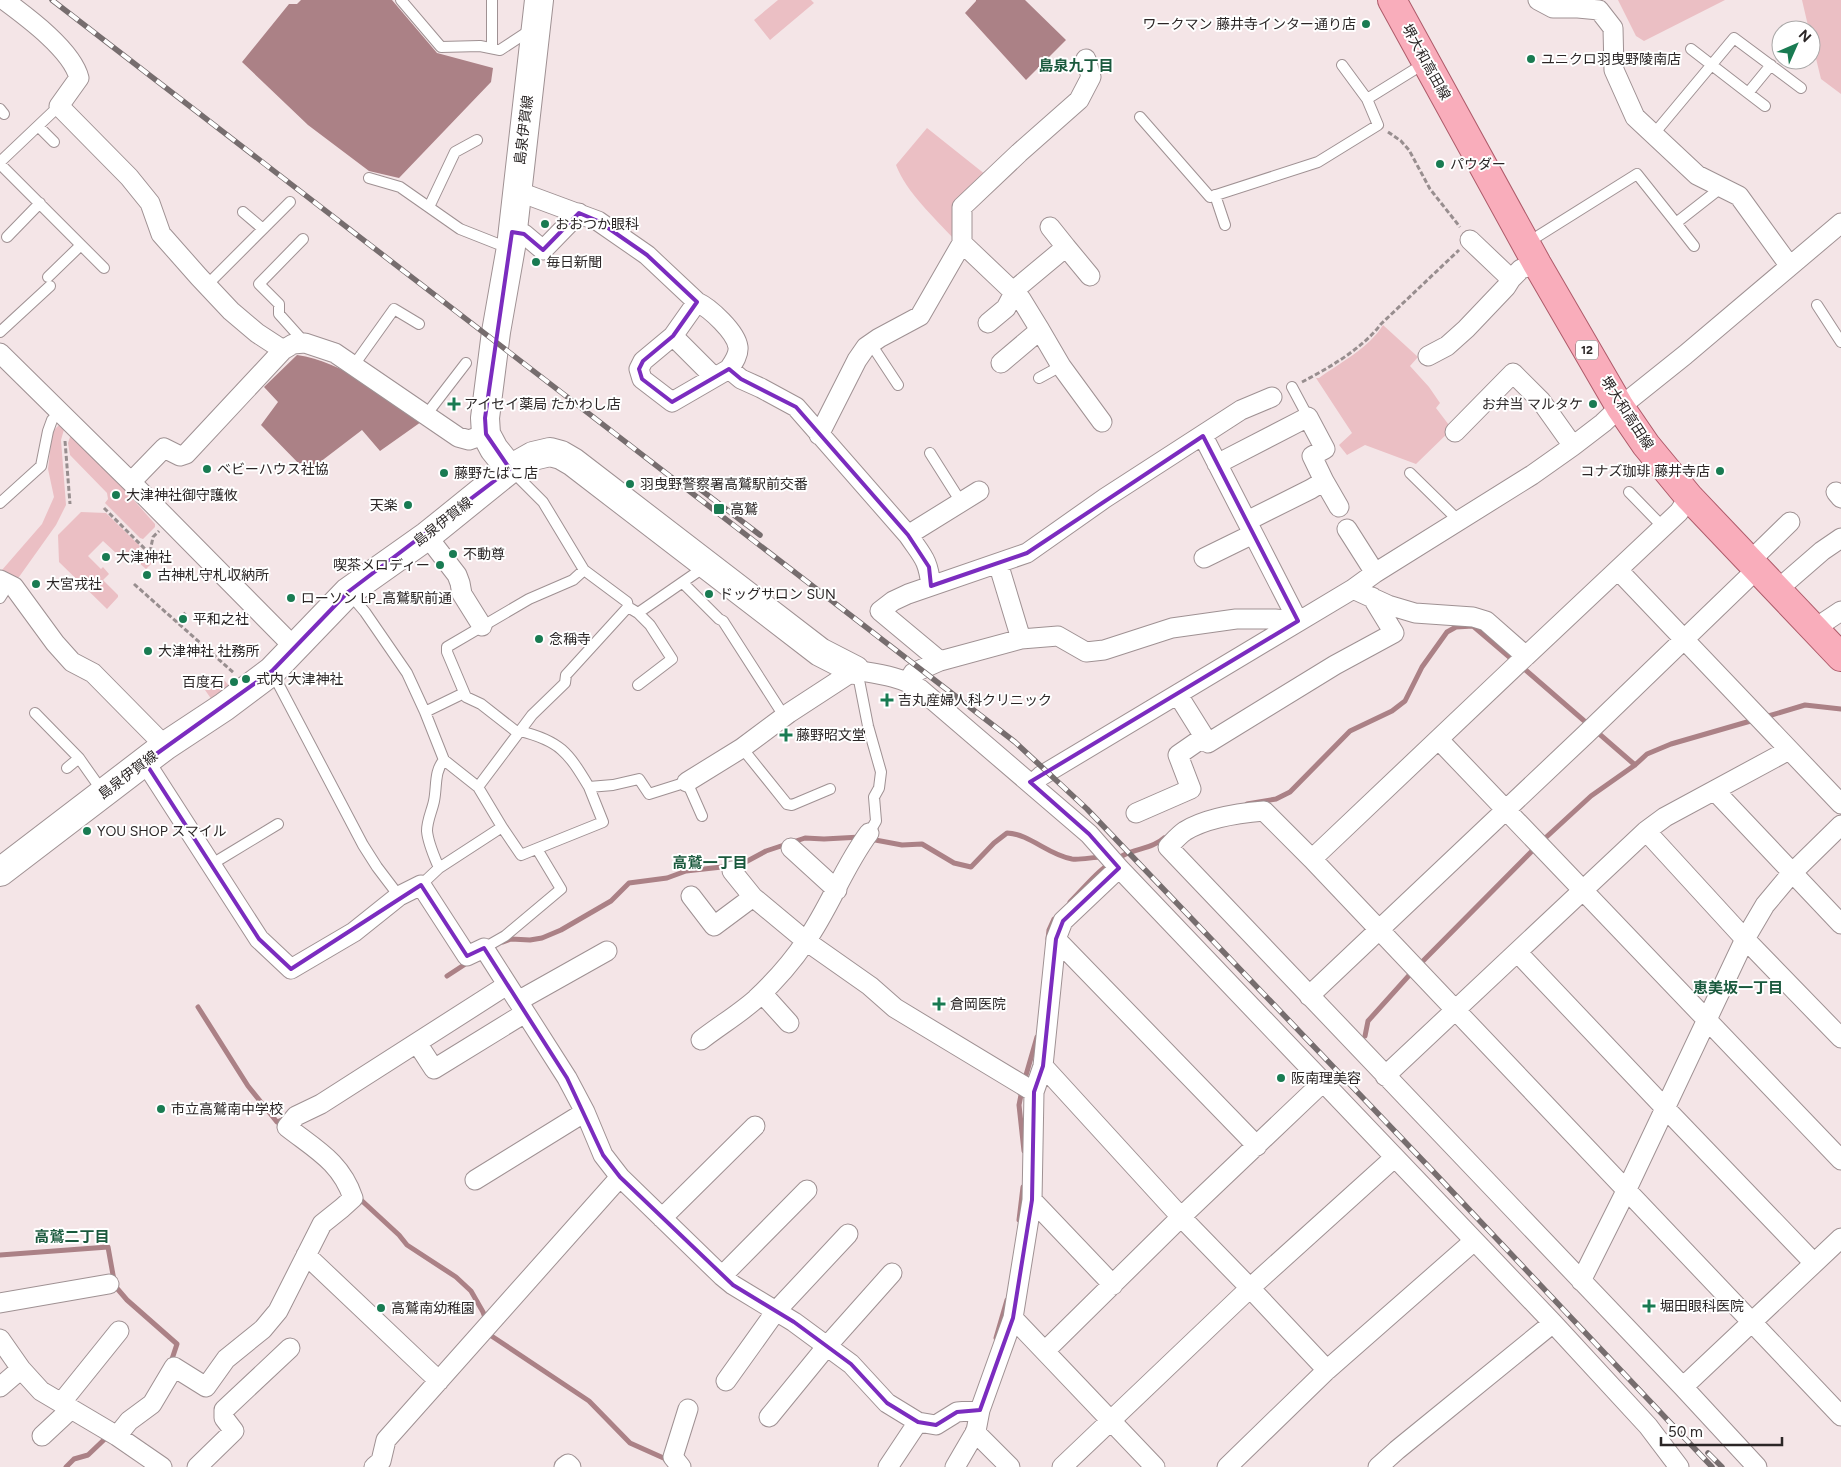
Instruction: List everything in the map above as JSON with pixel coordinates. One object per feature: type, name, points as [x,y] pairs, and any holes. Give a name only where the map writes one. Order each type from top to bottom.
[{"type":"main road","name":"島泉伊賀線","points":[[486,434],[485,418],[492,356],[512,240],[539,0]]},
{"type":"main road","name":"堺大和高田線","points":[[1392,0],[1531,254],[1620,407],[1646,445],[1689,497],[1841,657]]},
{"type":"main road","points":[[486,434],[494,449],[510,469]]},
{"type":"main road","name":"島泉伊賀線","points":[[0,872],[155,754],[261,679],[295,648],[348,592],[427,536],[510,469],[533,456],[550,452],[561,455],[573,462],[820,652],[855,670]]},
{"type":"street","points":[[1538,0],[1554,8],[1600,10],[1613,28],[1614,70],[1635,117],[1697,175],[1739,196],[1789,265]]},
{"type":"street","points":[[4,4],[32,21],[52,40],[77,69],[79,78],[59,106],[129,177],[145,196],[150,203],[161,234],[232,311],[257,333],[283,350]]},
{"type":"street","points":[[819,435],[857,360],[866,347],[920,316],[962,243],[962,207],[1019,152],[1079,100],[1091,77],[1086,59]]},
{"type":"street","points":[[517,191],[598,221],[646,255],[697,302],[704,305],[734,335],[738,349],[735,361],[721,373],[672,402],[642,379],[639,370],[643,361],[673,336],[697,302]]},
{"type":"street","points":[[512,240],[524,234],[543,250],[578,213]]},
{"type":"street","points":[[1032,784],[1041,776],[1353,589],[1374,573],[1532,475],[1603,424],[1620,407],[1841,223]]},
{"type":"street","points":[[1050,227],[1090,276]]},
{"type":"street","points":[[1470,240],[1511,279]]},
{"type":"street","points":[[962,243],[1021,299],[1061,366],[1102,422]]},
{"type":"street","points":[[988,323],[1006,308],[1014,292],[1066,247]]},
{"type":"street","points":[[1428,356],[1447,346],[1466,330],[1506,287],[1531,254]]},
{"type":"street","points":[[1001,363],[1040,330]]},
{"type":"street","points":[[673,336],[721,373],[761,388],[796,407],[908,535],[924,556],[929,566],[931,586]]},
{"type":"street","points":[[131,482],[164,448],[180,456],[186,454],[283,350],[293,344],[305,342],[335,352],[458,437],[469,440],[486,434]]},
{"type":"street","points":[[4,366],[64,416],[295,648]]},
{"type":"street","points":[[1455,432],[1513,373],[1542,401],[1573,446]]},
{"type":"street","points":[[940,661],[880,611],[893,601],[931,586],[1027,553],[1105,498],[1241,410],[1272,397]]},
{"type":"street","points":[[1217,464],[1308,417],[1325,448],[1312,456],[1339,507]]},
{"type":"street","points":[[1203,436],[1298,622]]},
{"type":"street","points":[[1204,558],[1324,481]]},
{"type":"street","points":[[908,535],[979,491]]},
{"type":"street","points":[[1312,859],[1679,512],[1689,497]]},
{"type":"street","points":[[1309,996],[1684,640],[1790,522]]},
{"type":"street","points":[[1347,529],[1374,573]]},
{"type":"street","points":[[427,536],[457,575],[464,599],[482,626]]},
{"type":"street","points":[[1777,590],[1822,551],[1841,538]]},
{"type":"street","points":[[998,563],[1021,639]]},
{"type":"street","points":[[1618,570],[1841,804]]},
{"type":"street","points":[[3,587],[24,599],[59,649],[72,662],[93,673],[155,754],[212,864],[259,940],[291,969],[354,932],[399,896],[421,885],[467,956],[484,948],[567,1078],[586,1112],[603,1155],[620,1177],[722,1276],[732,1285],[776,1311],[827,1346],[851,1364],[887,1403],[918,1422],[936,1425],[957,1412],[980,1410]]},
{"type":"street","points":[[1353,589],[1414,613],[1473,617],[1486,621],[1520,662]]},
{"type":"street","points":[[1178,695],[1208,743],[1335,665],[1394,634],[1372,597]]},
{"type":"street","points":[[1814,629],[1841,611]]},
{"type":"street","points":[[908,682],[913,674],[940,661],[1021,639],[1058,636],[1086,652],[1104,650],[1172,628],[1236,620],[1275,618],[1298,622]]},
{"type":"street","points":[[687,782],[742,748],[784,716],[855,670],[898,678],[920,690],[1089,834],[1118,868],[1322,1083],[1553,1323],[1648,1426],[1679,1467]]},
{"type":"street","points":[[1136,813],[1191,789],[1178,755],[1204,737]]},
{"type":"street","points":[[1439,740],[1841,1160]]},
{"type":"street","points":[[1385,1076],[1646,831],[1665,817],[1789,750]]},
{"type":"street","points":[[1715,791],[1791,874],[1841,924]]},
{"type":"street","points":[[1757,1467],[1168,847],[1185,831],[1233,814],[1264,811],[1312,859],[1841,1416]]},
{"type":"street","points":[[1581,1281],[1745,939],[1765,905],[1791,874],[1841,825]]},
{"type":"street","points":[[1646,831],[1745,939],[1841,1038]]},
{"type":"street","points":[[701,1040],[762,993],[772,983],[806,941],[860,845],[869,833]]},
{"type":"street","points":[[791,848],[836,890]]},
{"type":"street","points":[[955,1467],[976,1432],[980,1410],[1013,1318],[1032,1200],[1034,1092],[1043,1066],[1056,939],[1063,922],[1118,868]]},
{"type":"street","points":[[732,871],[753,897],[806,941],[870,986],[895,1008],[1034,1092]]},
{"type":"street","points":[[691,896],[714,926],[753,897]]},
{"type":"street","points":[[1056,939],[1257,1146]]},
{"type":"street","points":[[417,1043],[434,1069],[521,1007],[607,950]]},
{"type":"street","points":[[1517,952],[1814,1263]]},
{"type":"street","points":[[118,1436],[129,1421],[152,1404],[174,1367],[206,1387],[226,1359],[263,1329],[278,1311],[322,1224],[353,1198],[348,1184],[336,1165],[286,1127],[296,1116],[321,1104],[507,985]]},
{"type":"street","points":[[762,993],[789,1023]]},
{"type":"street","points":[[1043,1066],[1181,1217],[1327,1370]]},
{"type":"street","points":[[1045,1351],[1181,1217],[1322,1083]]},
{"type":"street","points":[[475,1180],[586,1112]]},
{"type":"street","points":[[662,1218],[755,1126]]},
{"type":"street","points":[[1062,1467],[1250,1288],[1394,1158]]},
{"type":"street","points":[[374,1467],[381,1460],[386,1440],[620,1177]]},
{"type":"street","points":[[722,1276],[807,1190]]},
{"type":"street","points":[[1032,1200],[1113,1285]]},
{"type":"street","points":[[726,1381],[776,1311],[848,1234]]},
{"type":"street","points":[[1683,1387],[1841,1238]]},
{"type":"street","points":[[1227,1467],[1327,1370],[1474,1241]]},
{"type":"street","points":[[306,1255],[439,1381]]},
{"type":"street","points":[[769,1417],[827,1346],[892,1273]]},
{"type":"street","points":[[0,1303],[109,1284]]},
{"type":"street","points":[[1013,1318],[1154,1467]]},
{"type":"street","points":[[1378,1467],[1553,1323]]},
{"type":"street","points":[[42,1436],[66,1406],[119,1331]]},
{"type":"street","points":[[0,1339],[21,1368],[42,1391],[118,1436],[154,1465]]},
{"type":"street","points":[[197,1467],[234,1431],[224,1418],[224,1410],[290,1348]]},
{"type":"street","points":[[0,1387],[21,1368]]},
{"type":"street","points":[[681,1467],[673,1457],[688,1409]]},
{"type":"street","points":[[888,1467],[918,1422]]},
{"type":"street","points":[[976,1432],[1010,1467]]},
{"type":"street","points":[[564,1467],[568,1464],[571,1467]]},
{"type":"lane","points":[[401,0],[441,47],[480,46],[500,50],[536,27]]},
{"type":"lane","points":[[492,0],[492,48]]},
{"type":"lane","points":[[1653,135],[1734,38],[1771,65],[1748,93]]},
{"type":"lane","points":[[1691,49],[1765,106]]},
{"type":"lane","points":[[1367,99],[1427,62]]},
{"type":"lane","points":[[1140,117],[1210,197],[1318,162],[1378,125],[1367,99],[1342,65]]},
{"type":"lane","points":[[1778,70],[1801,88]]},
{"type":"lane","points":[[59,106],[0,163],[104,268]]},
{"type":"lane","points":[[38,126],[54,142]]},
{"type":"lane","points":[[429,207],[455,152],[477,140]]},
{"type":"lane","points":[[1531,254],[1637,174],[1694,246]]},
{"type":"lane","points":[[369,178],[400,187],[460,229],[498,244],[512,240]]},
{"type":"lane","points":[[1676,224],[1722,187]]},
{"type":"lane","points":[[1215,195],[1225,224]]},
{"type":"lane","points":[[207,285],[290,202]]},
{"type":"lane","points":[[7,237],[40,204]]},
{"type":"lane","points":[[243,212],[264,229]]},
{"type":"lane","points":[[304,239],[259,284],[279,304],[279,314],[305,342]]},
{"type":"lane","points":[[0,332],[49,281],[81,244]]},
{"type":"lane","points":[[1817,305],[1841,342]]},
{"type":"lane","points":[[354,365],[394,309],[419,324]]},
{"type":"lane","points":[[871,344],[898,385]]},
{"type":"lane","points":[[426,415],[466,363]]},
{"type":"lane","points":[[1039,378],[1061,366]]},
{"type":"lane","points":[[1292,386],[1308,417]]},
{"type":"lane","points":[[0,503],[41,466],[52,420],[64,416]]},
{"type":"lane","points":[[930,453],[961,502]]},
{"type":"lane","points":[[510,469],[543,502],[584,570],[627,602],[628,607],[638,613],[650,625],[672,659],[638,685]]},
{"type":"lane","points":[[1410,472],[1459,521]]},
{"type":"lane","points":[[1629,492],[1663,527]]},
{"type":"lane","points":[[638,613],[708,565]]},
{"type":"lane","points":[[348,592],[369,618],[407,673],[444,760],[478,787],[521,855],[603,822],[589,787],[575,764],[559,746],[542,736],[519,732],[481,704],[466,697],[447,652],[448,646],[529,599],[573,580],[584,570]]},
{"type":"lane","points":[[682,583],[723,621],[784,716]]},
{"type":"lane","points":[[478,787],[532,715],[565,683],[566,675],[628,607]]},
{"type":"lane","points":[[855,670],[881,772],[879,788],[874,797],[876,820],[869,833]]},
{"type":"lane","points":[[261,679],[363,845],[399,896]]},
{"type":"lane","points":[[425,712],[464,693]]},
{"type":"lane","points":[[35,713],[79,758],[103,793]]},
{"type":"lane","points":[[742,748],[787,804],[792,805],[830,789]]},
{"type":"lane","points":[[67,768],[79,758]]},
{"type":"lane","points":[[439,868],[427,830],[434,801],[436,778],[444,760]]},
{"type":"lane","points":[[589,787],[613,785],[639,779],[650,794],[687,782],[702,816]]},
{"type":"lane","points":[[212,864],[278,824]]},
{"type":"lane","points":[[421,885],[439,868],[502,827]]},
{"type":"lane","points":[[484,948],[505,936],[562,889],[537,849]]},
{"type":"path","points":[[1292,386],[1324,370],[1373,335],[1381,324],[1470,240],[1430,189],[1409,150],[1401,141],[1378,125]]},
{"type":"path","points":[[64,416],[64,442],[70,504]]},
{"type":"path","points":[[104,508],[156,560]]},
{"type":"path","points":[[134,584],[176,622],[261,679]]},
{"type":"path","points":[[176,622],[186,612]]},
{"type":"highlighted area","points":[[579,213],[598,221],[647,255],[697,302],[673,336],[643,361],[639,369],[642,379],[672,402],[729,369],[741,379],[796,407],[908,535],[929,567],[931,586],[1027,553],[1203,436],[1298,621],[1030,782],[1089,834],[1119,868],[1063,921],[1056,939],[1043,1066],[1034,1092],[1032,1200],[1013,1318],[980,1410],[957,1412],[936,1425],[918,1422],[887,1403],[851,1364],[794,1322],[733,1285],[620,1177],[603,1155],[567,1078],[484,948],[467,956],[421,885],[291,969],[259,939],[145,762],[272,671],[348,592],[510,469],[486,434],[485,418],[512,232],[524,234],[543,250]]},
{"type":"shaded area","points":[[301,0],[392,0],[437,53],[493,68],[491,82],[399,178],[369,171],[308,125],[242,62],[289,4],[297,4]]},
{"type":"shaded area","points":[[778,0],[811,0],[814,3],[770,40],[754,20]]},
{"type":"shaded area","points":[[976,0],[1025,0],[1066,40],[1026,80],[965,13]]},
{"type":"shaded area","points":[[1618,0],[1725,0],[1644,41],[1636,36]]},
{"type":"shaded area","points":[[1802,0],[1841,0],[1841,94],[1821,79],[1819,70],[1821,70],[1821,20],[1807,20]]},
{"type":"shaded area","points":[[927,128],[986,175],[954,239],[914,195],[896,165]]},
{"type":"shaded area","points":[[1383,325],[1418,357],[1410,366],[1429,387],[1440,403],[1436,408],[1452,429],[1416,464],[1365,445],[1347,455],[1339,445],[1352,433],[1316,378],[1319,378],[1362,348]]},
{"type":"shaded area","points":[[297,355],[314,359],[347,372],[421,422],[380,451],[362,430],[307,472],[261,425],[278,402],[264,387]]},
{"type":"shaded area","points":[[60,424],[65,426],[61,440],[66,505],[56,525],[19,577],[15,579],[3,574],[2,570],[42,524],[54,497],[48,469],[52,434]]},
{"type":"shaded area","points":[[71,434],[75,434],[155,524],[155,527],[143,539],[105,503],[108,499],[107,493],[70,455],[68,443]]},
{"type":"shaded area","points":[[81,512],[106,513],[140,546],[138,549],[151,564],[146,569],[129,554],[122,561],[103,541],[88,556],[109,574],[103,580],[118,595],[107,609],[59,562],[58,535]]},
{"type":"shaded area","points":[[218,678],[225,681],[231,688],[212,700],[205,690]]},
{"type":"waterway","points":[[1247,804],[1276,799],[1290,792],[1350,731],[1392,711],[1405,701],[1422,667],[1447,632],[1456,627],[1473,626],[1514,661]]},
{"type":"waterway","points":[[1521,666],[1635,765]]},
{"type":"waterway","points":[[1765,717],[1805,705],[1841,709]]},
{"type":"waterway","points":[[1542,841],[1591,796],[1635,765],[1647,754],[1671,744],[1754,720]]},
{"type":"waterway","points":[[870,839],[902,845],[922,844],[954,863],[971,867],[994,843],[1007,833],[1023,837],[1063,857],[1072,859],[1103,857]]},
{"type":"waterway","points":[[503,942],[511,939],[530,940],[542,938],[561,930],[611,901],[629,883],[667,878],[686,871],[740,865],[766,851],[805,838],[861,837]]},
{"type":"waterway","points":[[1070,902],[1094,877],[1114,860],[1127,853],[1159,842],[1164,838]]},
{"type":"waterway","points":[[1419,965],[1536,847]]},
{"type":"waterway","points":[[1048,939],[1049,930],[1054,919]]},
{"type":"waterway","points":[[447,976],[470,961]]},
{"type":"waterway","points":[[1365,1036],[1368,1021],[1413,971]]},
{"type":"waterway","points":[[198,1007],[248,1086],[277,1122],[284,1119]]},
{"type":"waterway","points":[[1024,1082],[1037,1037]]},
{"type":"waterway","points":[[1022,1090],[1019,1105],[1024,1151]]},
{"type":"waterway","points":[[1019,1220],[1023,1187]]},
{"type":"waterway","points":[[359,1196],[407,1245],[456,1277],[471,1291],[486,1320]]},
{"type":"waterway","points":[[0,1255],[108,1247],[115,1286],[127,1300],[177,1344],[172,1359]]},
{"type":"waterway","points":[[996,1338],[1007,1300]]},
{"type":"waterway","points":[[489,1331],[490,1335],[589,1401],[630,1443],[668,1460]]},
{"type":"waterway","points":[[66,1467],[74,1459],[88,1455],[109,1435]]},
{"type":"railway","points":[[52,0],[1015,742],[1087,809],[1712,1467]]},
{"type":"railway","points":[[692,483],[760,535]]},
{"type":"railway","points":[[1708,1453],[1722,1467]]},
{"type":"place","name":"ワークマン 藤井寺インター通り店","points":[[1366,24]]},
{"type":"place","name":"ユニクロ羽曳野陵南店","points":[[1531,59]]},
{"type":"place","name":"パウダー","points":[[1440,164]]},
{"type":"place","name":"おおつか眼科","points":[[545,224]]},
{"type":"place","name":"毎日新聞","points":[[536,262]]},
{"type":"place","name":"アイセイ薬局 たかわし店","points":[[454,404]]},
{"type":"place","name":"お弁当 マルタケ","points":[[1593,404]]},
{"type":"place","name":"ベビーハウス社協","points":[[207,469]]},
{"type":"place","name":"コナズ珈琲 藤井寺店","points":[[1720,471]]},
{"type":"place","name":"藤野たばこ店","points":[[444,473]]},
{"type":"place","name":"羽曳野警察署高鷲駅前交番","points":[[630,484]]},
{"type":"place","name":"大津神社御守護攸","points":[[116,495]]},
{"type":"place","name":"天楽","points":[[408,505]]},
{"type":"place","name":"高鷲","points":[[719,509]]},
{"type":"place","name":"不動尊","points":[[453,554]]},
{"type":"place","name":"大津神社","points":[[106,557]]},
{"type":"place","name":"喫茶メロディー","points":[[440,565]]},
{"type":"place","name":"古神札守札収納所","points":[[147,575]]},
{"type":"place","name":"大宮戎社","points":[[36,584]]},
{"type":"place","name":"ドッグサロン SUN","points":[[709,594]]},
{"type":"place","name":"ローソン LP_高鷲駅前通","points":[[291,598]]},
{"type":"place","name":"平和之社","points":[[183,619]]},
{"type":"place","name":"念稱寺","points":[[539,639]]},
{"type":"place","name":"大津神社 社務所","points":[[148,651]]},
{"type":"place","name":"式内 大津神社","points":[[246,679]]},
{"type":"place","name":"百度石","points":[[234,682]]},
{"type":"place","name":"吉丸産婦人科クリニック","points":[[887,700]]},
{"type":"place","name":"藤野昭文堂","points":[[786,735]]},
{"type":"place","name":"YOU SHOP スマイル","points":[[87,831]]},
{"type":"place","name":"倉岡医院","points":[[939,1004]]},
{"type":"place","name":"阪南理美容","points":[[1281,1078]]},
{"type":"place","name":"市立高鷲南中学校","points":[[161,1109]]},
{"type":"place","name":"堀田眼科医院","points":[[1649,1306]]},
{"type":"place","name":"高鷲南幼稚園","points":[[381,1308]]},
{"type":"district","name":"島泉九丁目","points":[[1076,66]]},
{"type":"district","name":"高鷲一丁目","points":[[710,863]]},
{"type":"district","name":"恵美坂一丁目","points":[[1738,988]]},
{"type":"district","name":"高鷲二丁目","points":[[72,1237]]}]
